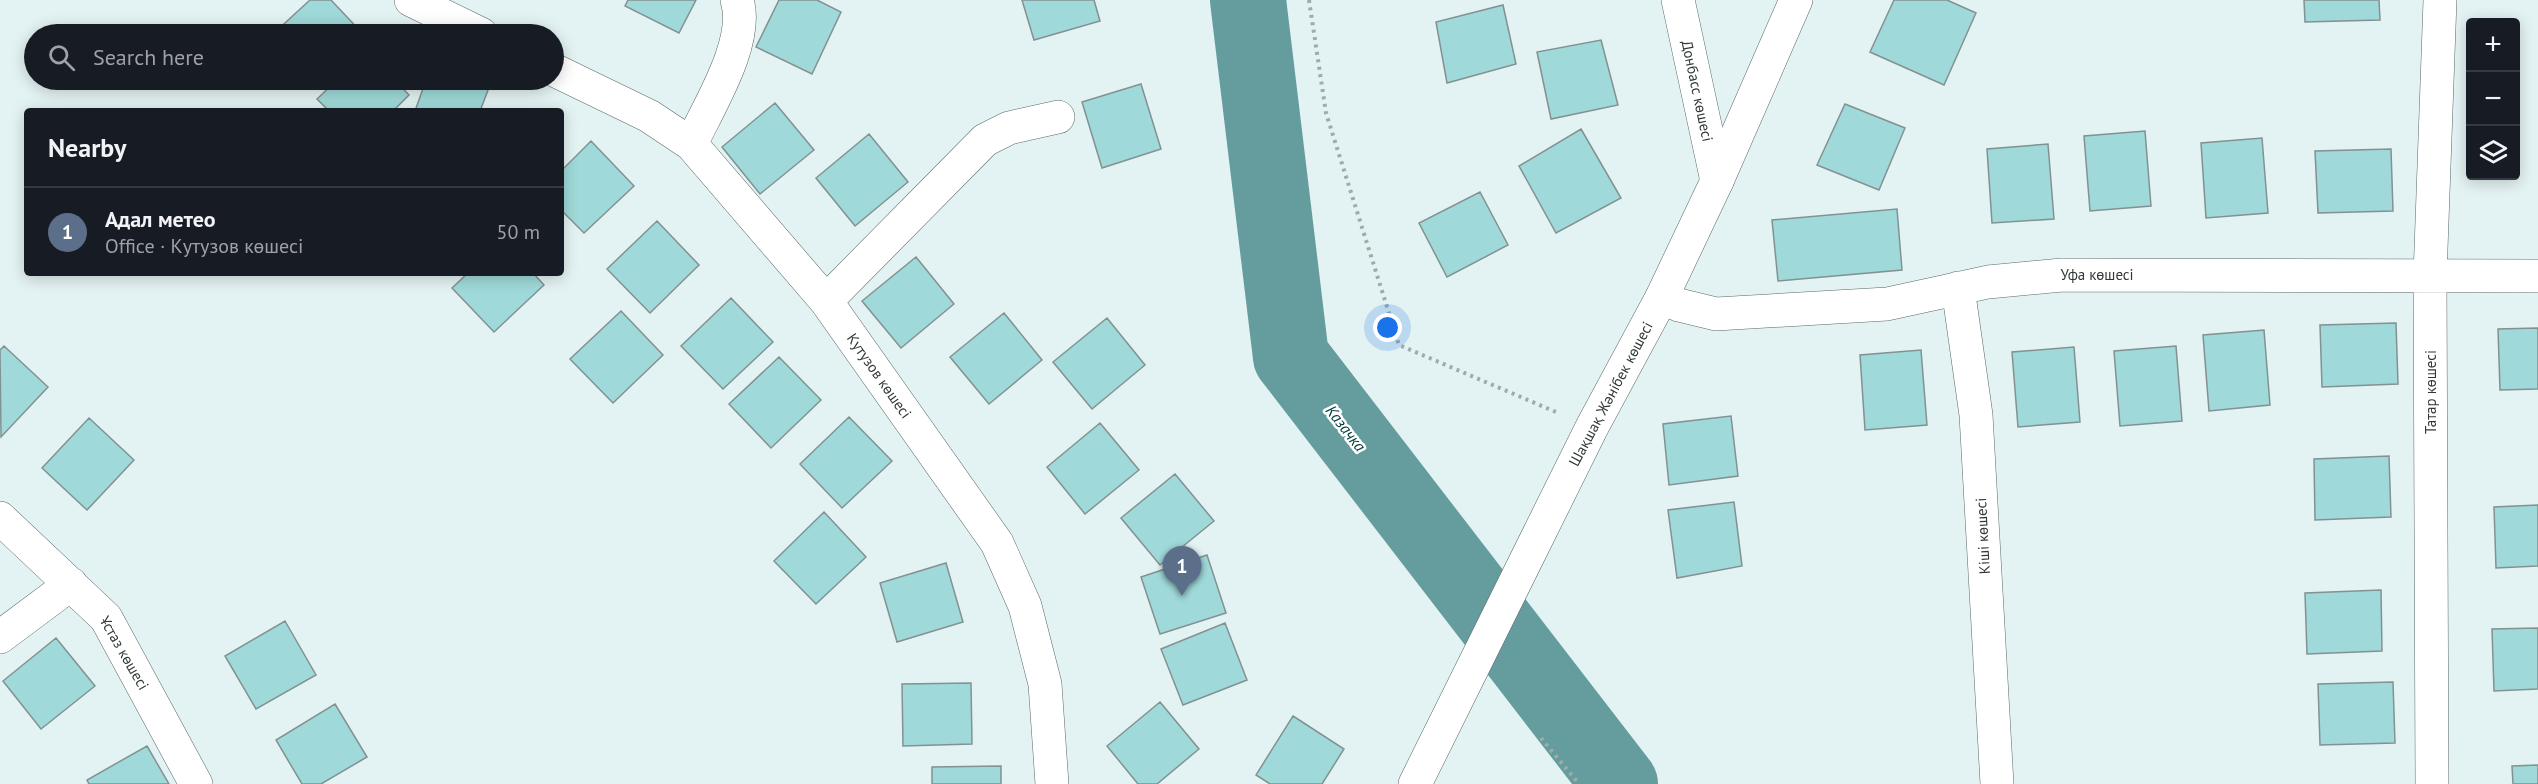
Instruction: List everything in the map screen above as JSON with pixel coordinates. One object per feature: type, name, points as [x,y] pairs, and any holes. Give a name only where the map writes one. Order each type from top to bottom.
[{"type":"street","points":[[411,0],[461,24]]},
{"type":"street","points":[[692,144],[737,44],[740,9],[737,0]]},
{"type":"street","name":"Донбасс көшесі","points":[[1678,0],[1717,181]]},
{"type":"street","name":"Шақшақ Жәнібек көшесі","points":[[1415,784],[1592,428],[1662,297],[1717,181],[1796,0]]},
{"type":"street","name":"Татар көшесі","points":[[2432,784],[2430,277],[2440,0]]},
{"type":"street","name":"Кутузов көшесі","points":[[564,75],[649,116],[692,144],[826,301],[997,543],[1025,606],[1045,684],[1052,784]]},
{"type":"street","points":[[826,301],[986,140],[1009,128],[1058,117]]},
{"type":"street","name":"Уфа көшесі","points":[[1662,297],[1679,305],[1716,314],[1887,304],[1988,282],[2062,274],[2538,276]]},
{"type":"street","name":"Кіші көшесі","points":[[1958,288],[1976,415],[1997,784]]},
{"type":"street","name":"Ұстаз көшесі","points":[[0,518],[106,618],[196,784]]},
{"type":"street","points":[[0,637],[71,584]]},
{"type":"path","points":[[1310,0],[1326,113],[1399,345],[1592,428]]},
{"type":"path","points":[[1540,738],[1579,784]]},
{"type":"building","points":[[310,0],[331,0],[354,24],[284,24]]},
{"type":"building","points":[[628,0],[696,0],[679,33],[625,6]]},
{"type":"building","points":[[779,0],[817,0],[841,12],[812,74],[756,47]]},
{"type":"building","points":[[1022,0],[1094,0],[1100,21],[1034,40]]},
{"type":"building","points":[[1894,0],[1947,0],[1976,13],[1944,85],[1870,52]]},
{"type":"building","points":[[2304,0],[2379,0],[2380,20],[2305,22]]},
{"type":"building","points":[[1503,5],[1516,64],[1447,83],[1436,22]]},
{"type":"building","points":[[1601,40],[1618,105],[1551,119],[1537,52]]},
{"type":"building","points":[[1141,84],[1161,149],[1102,168],[1082,102]]},
{"type":"building","points":[[326,90],[404,90],[409,95],[396,108],[326,108],[317,99]]},
{"type":"building","points":[[422,90],[488,90],[481,108],[416,108]]},
{"type":"building","points":[[775,103],[814,150],[760,194],[722,147]]},
{"type":"building","points":[[1845,104],[1905,128],[1879,190],[1817,165]]},
{"type":"building","points":[[1581,129],[1621,198],[1556,233],[1519,166]]},
{"type":"building","points":[[2145,131],[2151,206],[2090,211],[2084,136]]},
{"type":"building","points":[[869,134],[908,182],[855,226],[816,178]]},
{"type":"building","points":[[2262,138],[2268,213],[2206,218],[2201,143]]},
{"type":"building","points":[[591,141],[634,186],[584,233],[564,213],[564,168]]},
{"type":"building","points":[[2048,144],[2054,219],[1992,223],[1987,149]]},
{"type":"building","points":[[2391,149],[2393,211],[2318,213],[2315,151]]},
{"type":"building","points":[[1480,192],[1508,245],[1447,277],[1419,223]]},
{"type":"building","points":[[1897,209],[1902,270],[1778,281],[1772,220]]},
{"type":"building","points":[[657,221],[699,265],[650,313],[607,269]]},
{"type":"building","points":[[916,257],[954,304],[901,348],[862,301]]},
{"type":"building","points":[[465,276],[536,276],[544,285],[494,332],[452,288]]},
{"type":"building","points":[[731,298],[773,342],[723,389],[681,346]]},
{"type":"building","points":[[621,311],[663,355],[613,403],[570,359]]},
{"type":"building","points":[[1004,313],[1042,360],[989,404],[950,357]]},
{"type":"building","points":[[1107,318],[1145,365],[1092,409],[1053,362]]},
{"type":"building","points":[[2396,323],[2398,384],[2322,387],[2320,325]]},
{"type":"building","points":[[2538,328],[2538,389],[2500,390],[2498,329]]},
{"type":"building","points":[[2264,330],[2270,405],[2209,411],[2203,335]]},
{"type":"building","points":[[4,346],[48,387],[1,437],[0,350]]},
{"type":"building","points":[[2176,346],[2182,421],[2120,426],[2114,351]]},
{"type":"building","points":[[2074,347],[2080,422],[2018,427],[2012,352]]},
{"type":"building","points":[[1921,350],[1927,425],[1865,430],[1860,355]]},
{"type":"building","points":[[779,357],[821,400],[771,448],[729,404]]},
{"type":"building","points":[[1731,416],[1738,476],[1669,485],[1663,424]]},
{"type":"building","points":[[849,417],[892,461],[842,508],[800,464]]},
{"type":"building","points":[[89,418],[134,460],[87,510],[42,468]]},
{"type":"building","points":[[1100,423],[1139,470],[1085,514],[1047,467]]},
{"type":"building","points":[[2389,456],[2391,517],[2315,520],[2314,459]]},
{"type":"building","points":[[1175,474],[1214,521],[1160,565],[1121,518]]},
{"type":"building","points":[[1734,502],[1742,566],[1677,578],[1668,510]]},
{"type":"building","points":[[2538,505],[2538,566],[2496,568],[2494,507]]},
{"type":"building","points":[[824,512],[866,557],[816,604],[774,561]]},
{"type":"building","points":[[1207,555],[1226,613],[1160,634],[1141,577]]},
{"type":"building","points":[[946,563],[963,622],[897,642],[880,583]]},
{"type":"building","points":[[2381,590],[2382,651],[2307,654],[2305,593]]},
{"type":"building","points":[[285,621],[316,675],[256,709],[225,656]]},
{"type":"building","points":[[1225,623],[1247,680],[1183,705],[1161,649]]},
{"type":"building","points":[[2538,628],[2538,689],[2494,691],[2492,629]]},
{"type":"building","points":[[56,638],[95,686],[41,729],[3,681]]},
{"type":"building","points":[[2393,682],[2395,743],[2320,745],[2318,684]]},
{"type":"building","points":[[971,683],[972,744],[903,746],[902,684]]},
{"type":"building","points":[[1160,702],[1199,749],[1157,784],[1138,784],[1107,746]]},
{"type":"building","points":[[335,704],[367,757],[321,784],[302,784],[276,740]]},
{"type":"building","points":[[1293,716],[1344,749],[1322,784],[1270,784],[1256,775]]},
{"type":"building","points":[[147,746],[169,784],[89,784],[87,780]]},
{"type":"building","points":[[2538,765],[2538,784],[2513,784],[2512,766]]},
{"type":"building","points":[[1001,766],[1001,784],[932,784],[932,767]]},
{"type":"waterway","name":"Казачка","points":[[1248,0],[1291,357],[1620,784]]},
{"type":"place","name":"Адал метео","points":[[1182,596]]}]
